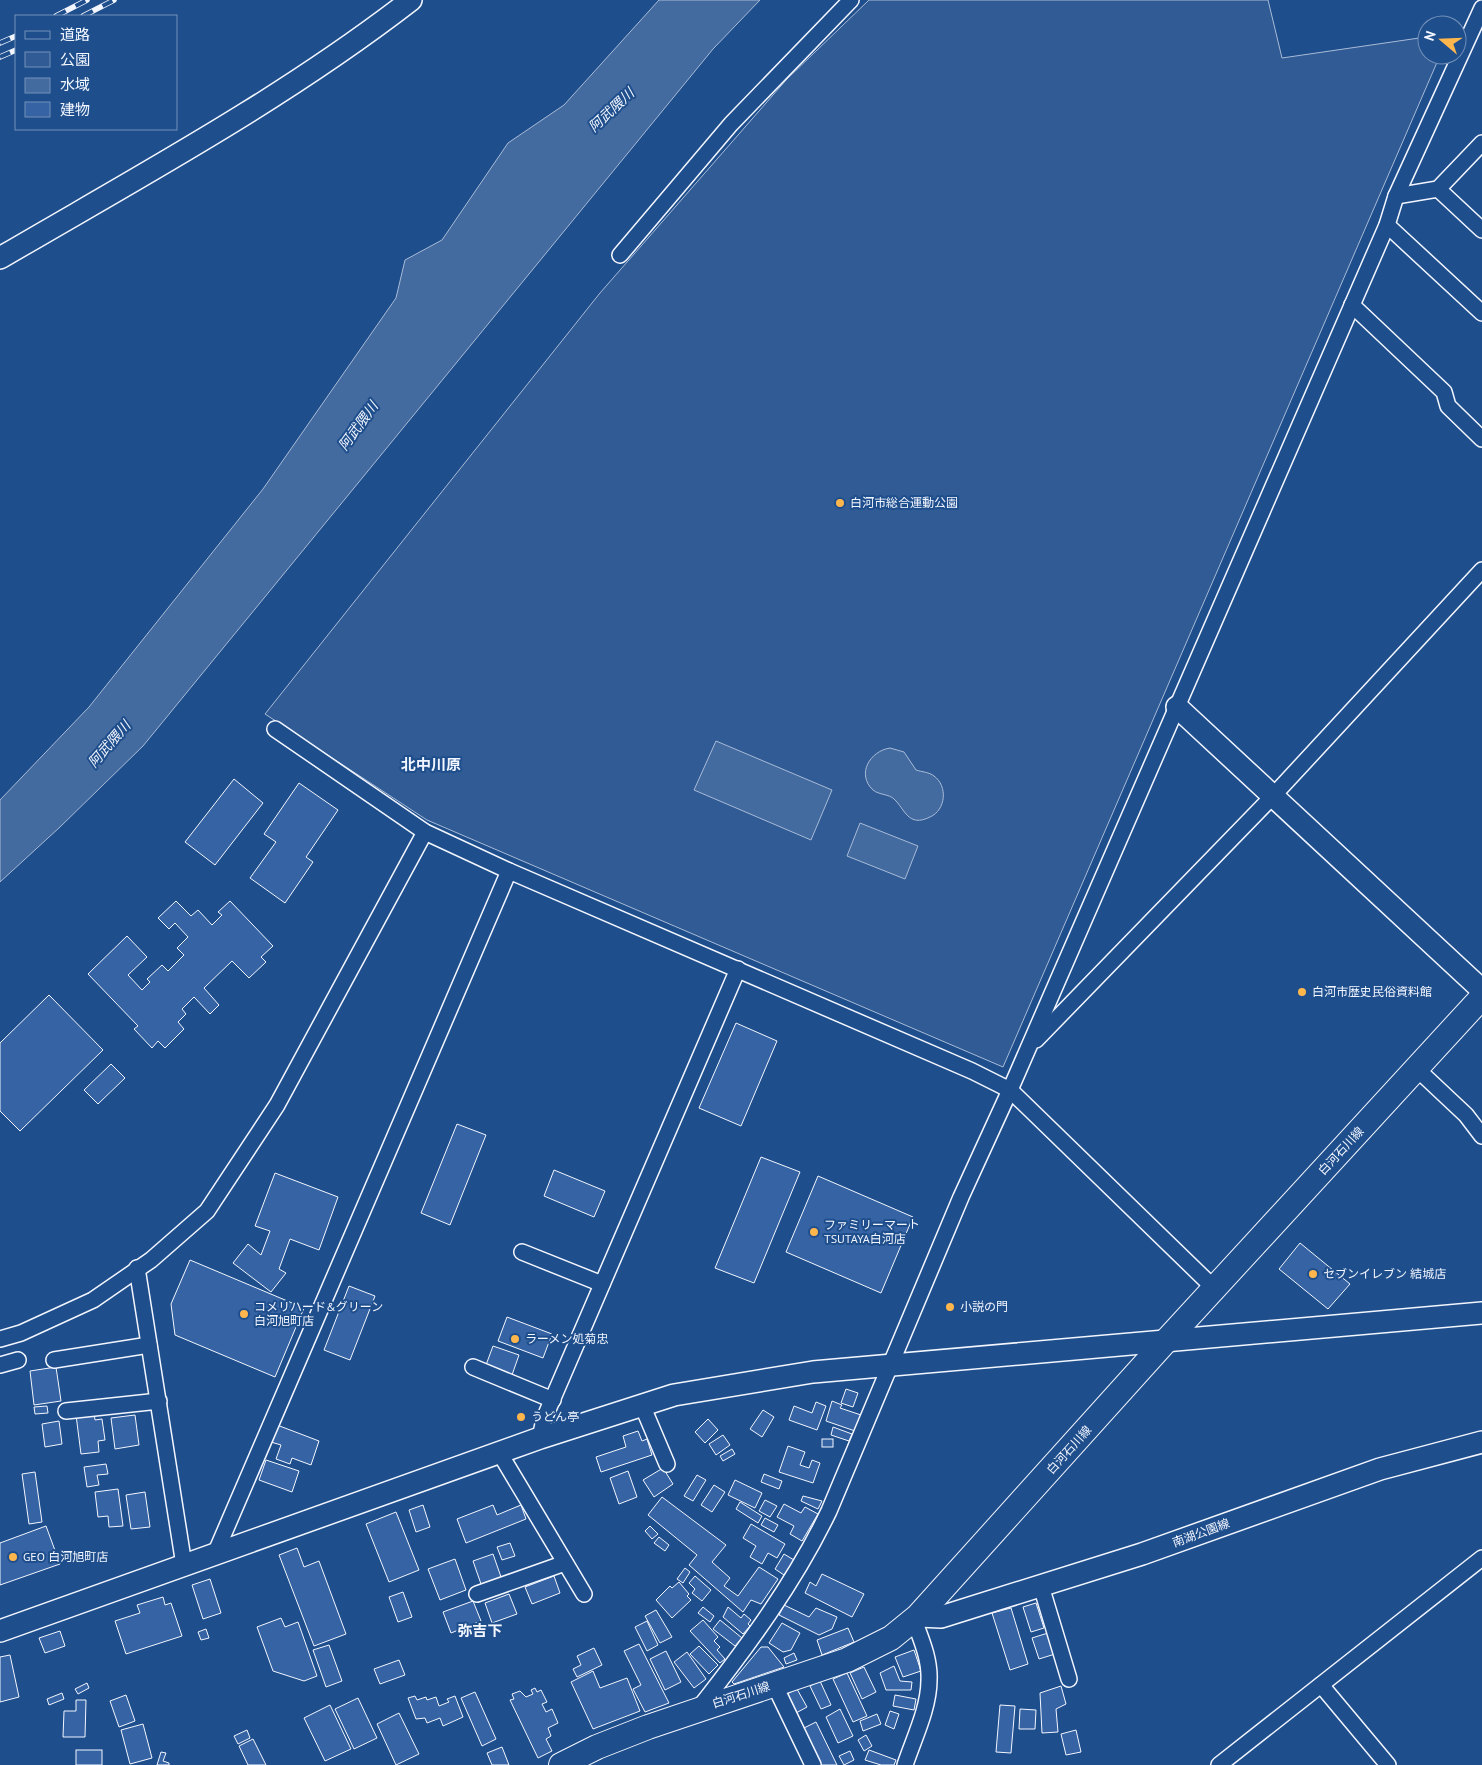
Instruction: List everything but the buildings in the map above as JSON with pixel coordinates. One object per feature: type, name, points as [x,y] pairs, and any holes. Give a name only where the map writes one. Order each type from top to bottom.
[{"type":"main road","name":"白河石川線","points":[[561,1765],[597,1747],[698,1710],[847,1660],[892,1638],[916,1618],[1164,1343],[1482,997]]},
{"type":"street","points":[[0,258],[239,118],[354,44],[411,0]]},
{"type":"street","points":[[620,255],[732,124],[851,0]]},
{"type":"street","points":[[698,1710],[750,1644],[817,1535],[961,1197],[1010,1090],[1387,225],[1396,196],[1482,8]]},
{"type":"street","points":[[1396,196],[1438,189],[1482,143]]},
{"type":"street","points":[[1438,189],[1482,230]]},
{"type":"street","points":[[1387,225],[1482,314]]},
{"type":"street","points":[[1352,305],[1444,392],[1448,406],[1482,439]]},
{"type":"street","points":[[1028,1048],[1273,796],[1482,570]]},
{"type":"street","points":[[1177,707],[1482,990]]},
{"type":"street","points":[[275,730],[425,832],[509,871],[738,969],[1010,1090],[1215,1289]]},
{"type":"street","points":[[0,1339],[21,1333],[93,1300],[151,1260],[207,1211],[278,1105],[425,832]]},
{"type":"street","points":[[214,1554],[509,871]]},
{"type":"street","points":[[540,1438],[544,1419],[738,969]]},
{"type":"street","points":[[1417,1069],[1466,1115],[1482,1136]]},
{"type":"street","points":[[522,1252],[602,1284]]},
{"type":"street","points":[[137,1268],[160,1401],[165,1454],[184,1565]]},
{"type":"street","points":[[0,1631],[499,1452],[674,1395],[740,1382],[891,1365],[1164,1343],[1482,1313]]},
{"type":"street","points":[[54,1360],[149,1345]]},
{"type":"street","points":[[0,1365],[18,1360]]},
{"type":"street","points":[[473,1368],[553,1400]]},
{"type":"street","points":[[66,1412],[160,1401]]},
{"type":"street","points":[[642,1405],[667,1464]]},
{"type":"street","name":"南湖公園線","points":[[916,1618],[941,1617],[1041,1586],[1142,1554],[1380,1469],[1482,1442]]},
{"type":"street","points":[[499,1452],[584,1594]]},
{"type":"street","points":[[1219,1765],[1482,1558]]},
{"type":"street","points":[[477,1594],[565,1563]]},
{"type":"street","points":[[1041,1586],[1069,1679]]},
{"type":"street","points":[[904,1765],[929,1693],[930,1677],[916,1618]]},
{"type":"street","points":[[774,1684],[813,1765]]},
{"type":"street","points":[[1321,1685],[1388,1765]]},
{"type":"green space","name":"白河市総合運動公園","points":[[869,0],[1268,0],[1282,58],[1417,38],[1417,65],[1436,65],[1003,1067],[427,820],[265,714],[600,293],[787,79]]},
{"type":"water","name":"阿武隈川","points":[[659,0],[760,0],[713,49],[143,746],[0,882],[0,800],[89,707],[263,489],[396,298],[405,260],[442,240],[508,143],[564,105]]},
{"type":"water","points":[[716,741],[832,790],[811,840],[694,790]]},
{"type":"water","points":[[890,748],[904,752],[916,770],[930,774],[939,780],[942,786],[943,798],[942,804],[935,814],[923,820],[912,819],[894,799],[875,792],[868,784],[866,770],[871,758]]},
{"type":"water","points":[[860,823],[918,846],[905,879],[847,856]]},
{"type":"railway","points":[[58,15],[87,0]]},
{"type":"railway","points":[[85,15],[114,0]]},
{"type":"railway","points":[[0,43],[15,36]]},
{"type":"railway","points":[[0,57],[15,50]]},
{"type":"place","name":"白河市総合運動公園","points":[[840,503]]},
{"type":"place","name":"白河市歴史民俗資料館","points":[[1302,992]]},
{"type":"place","name":"ファミリーマート TSUTAYA白河店","points":[[814,1232]]},
{"type":"place","name":"セブンイレブン 結城店","points":[[1313,1274]]},
{"type":"place","name":"小説の門","points":[[950,1307]]},
{"type":"place","name":"コメリハード&グリーン 白河旭町店","points":[[244,1314]]},
{"type":"place","name":"ラーメン処菊忠","points":[[515,1339]]},
{"type":"place","name":"うどん亭","points":[[521,1417]]},
{"type":"place","name":"GEO 白河旭町店","points":[[13,1557]]},
{"type":"district","name":"北中川原","points":[[431,765]]},
{"type":"district","name":"弥吉下","points":[[480,1631]]}]
